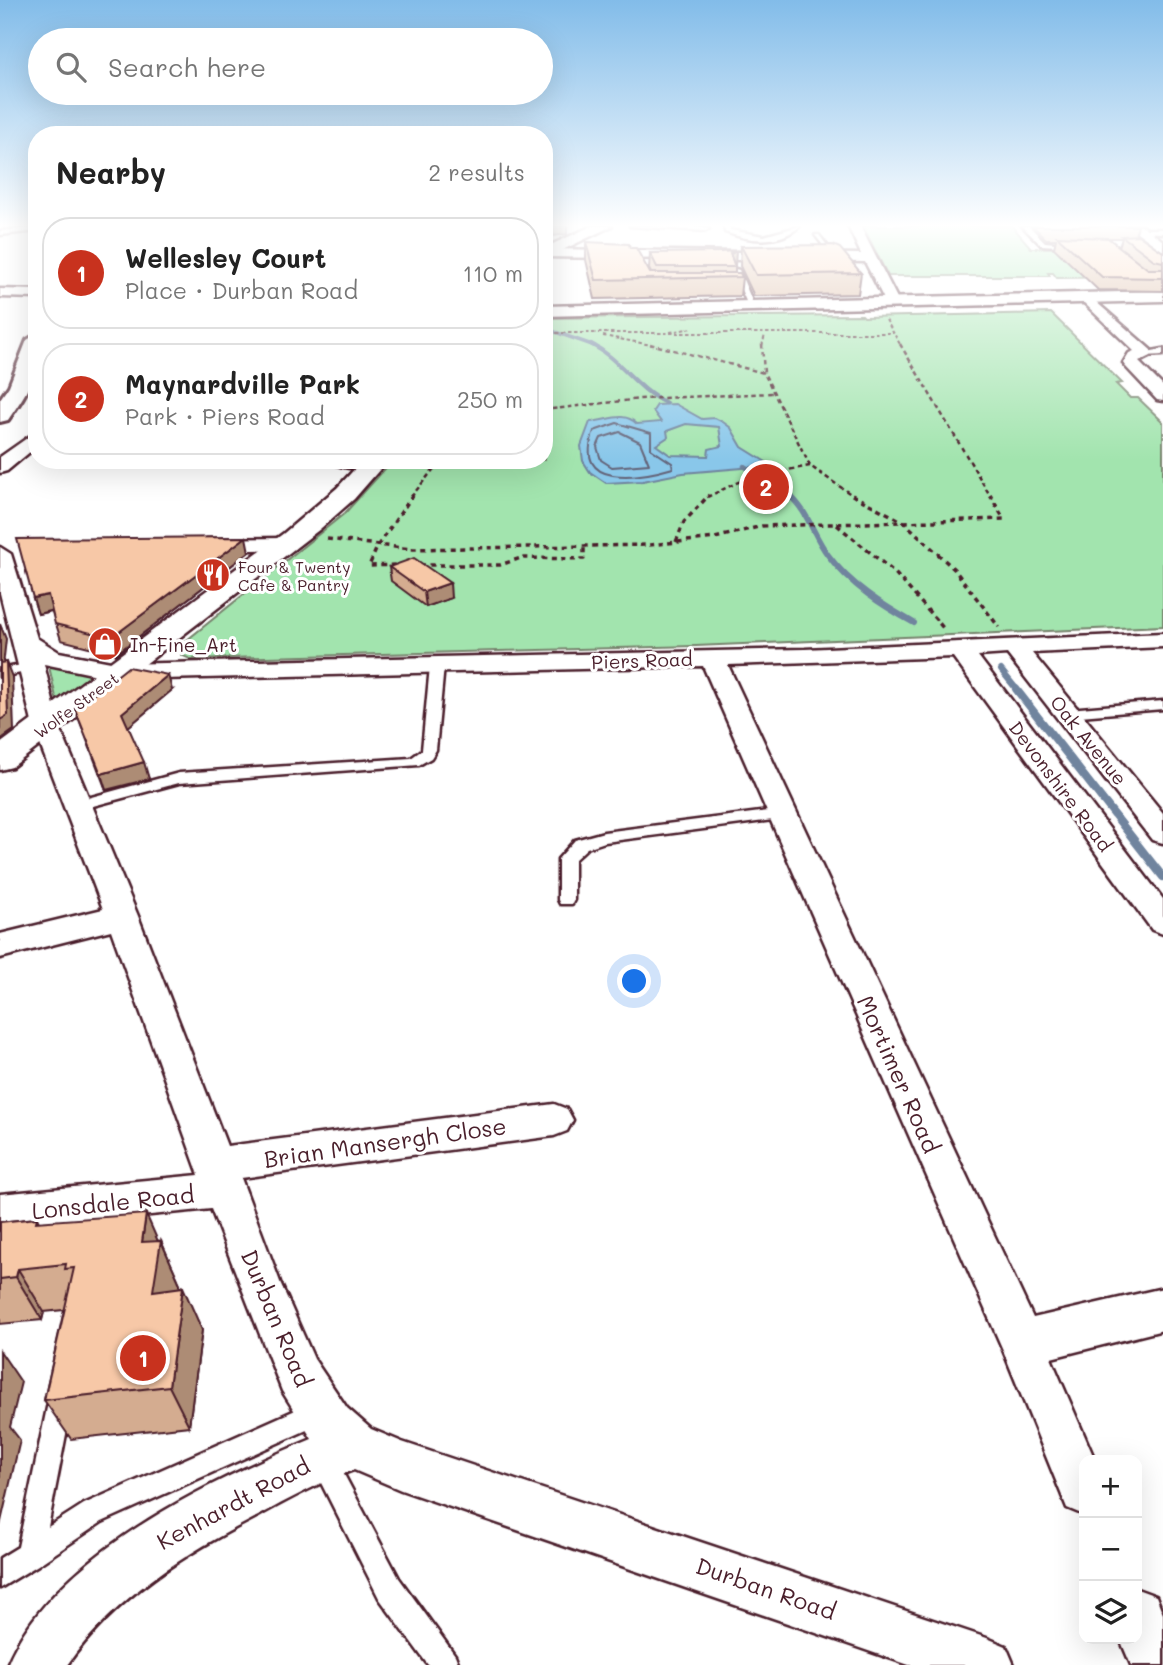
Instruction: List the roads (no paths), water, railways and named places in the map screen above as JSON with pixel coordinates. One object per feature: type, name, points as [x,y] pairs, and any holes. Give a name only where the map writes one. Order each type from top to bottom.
[{"type":"main road","points":[[0,415],[20,386],[28,364]]},
{"type":"street","points":[[886,304],[888,310]]},
{"type":"street","points":[[553,311],[752,306],[888,310],[992,304]]},
{"type":"street","points":[[1093,304],[1145,353],[1135,356],[1131,363],[1163,396]]},
{"type":"street","points":[[0,467],[28,444]]},
{"type":"street","name":"Wolfe Street","points":[[0,760],[121,672],[286,544],[346,492],[368,469]]},
{"type":"street","points":[[183,545],[286,544]]},
{"type":"street","name":"Durban Road","points":[[5,549],[36,656],[46,726],[122,916],[260,1283],[298,1376],[332,1438],[401,1466],[987,1665]]},
{"type":"street","name":"Piers Road","points":[[121,672],[712,658],[1007,638],[1163,640]]},
{"type":"street","name":"Oak Avenue","points":[[1007,638],[1163,833]]},
{"type":"street","name":"Devonshire Road","points":[[954,641],[1163,922]]},
{"type":"street","points":[[36,656],[121,672]]},
{"type":"street","name":"Mortimer Road","points":[[712,658],[1022,1343],[1079,1479]]},
{"type":"street","points":[[0,946],[122,916]]},
{"type":"street","name":"Brian Mansergh Close","points":[[222,1177],[554,1120]]},
{"type":"street","name":"Lonsdale Road","points":[[0,1212],[222,1177]]},
{"type":"street","points":[[1022,1343],[1163,1309]]},
{"type":"street","name":"Kenhardt Road","points":[[34,1665],[60,1626],[86,1599],[148,1548],[332,1438]]},
{"type":"street","points":[[1142,1627],[1158,1665]]},
{"type":"lane","points":[[1145,353],[1163,352]]},
{"type":"lane","points":[[0,673],[36,656]]},
{"type":"lane","points":[[78,805],[179,778],[414,762],[429,750],[437,666]]},
{"type":"lane","points":[[1068,713],[1163,705]]},
{"type":"lane","points":[[566,900],[566,859],[581,844],[604,837],[783,814]]},
{"type":"lane","points":[[29,1556],[67,1371]]},
{"type":"lane","points":[[0,1574],[93,1513],[332,1438],[389,1588],[445,1665]]},
{"type":"water","points":[[675,404],[702,419],[715,418],[723,422],[731,428],[742,447],[766,462],[766,466],[606,483],[590,472],[583,461],[581,446],[590,422],[621,417],[637,424],[661,422],[653,411],[657,405]],"holes":[[[686,424],[719,427],[722,446],[709,449],[708,456],[670,455],[656,445],[668,437],[667,431]]]},
{"type":"waterway","points":[[553,331],[593,345]]},
{"type":"waterway","points":[[593,345],[646,390],[666,403]]},
{"type":"waterway","points":[[744,466],[791,497]]},
{"type":"waterway","points":[[789,495],[801,508],[828,555],[846,576],[914,623]]},
{"type":"waterway","points":[[1001,670],[1018,691]]},
{"type":"waterway","points":[[1016,689],[1163,877]]},
{"type":"place","name":"Maynardville Park","points":[[766,487]]},
{"type":"place","name":"Four & Twenty Cafe & Pantry","points":[[213,575]]},
{"type":"place","name":"In-Fine_Art","points":[[105,644]]},
{"type":"place","name":"Wellesley Court","points":[[143,1358]]}]
